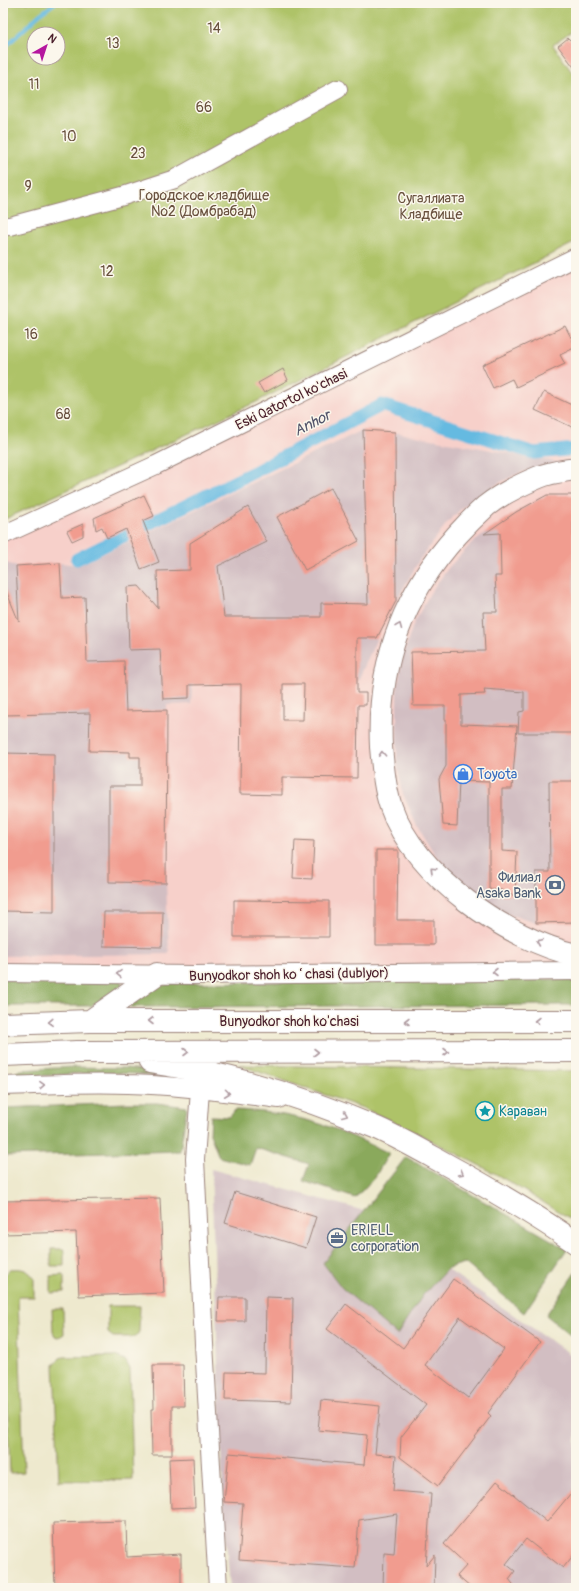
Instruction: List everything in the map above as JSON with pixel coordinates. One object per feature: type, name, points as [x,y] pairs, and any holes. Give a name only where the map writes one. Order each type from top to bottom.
[{"type":"main road","points":[[576,469],[540,476],[486,506],[444,550],[425,576],[407,605],[394,638],[385,673],[381,732],[383,773],[391,807],[405,836],[428,866],[482,913],[522,934],[563,952],[576,955]]},
{"type":"main road","points":[[90,1021],[157,974]]},
{"type":"main road","name":"Bunyodkor shoh ko'chasi","points":[[3,1024],[90,1021],[576,1021]]},
{"type":"main road","points":[[3,1055],[77,1052],[576,1051]]},
{"type":"main road","points":[[77,1052],[156,1063],[224,1076],[262,1086],[377,1128],[406,1142],[518,1204],[576,1243]]},
{"type":"main road","points":[[3,1072],[29,1054]]},
{"type":"street","points":[[3,226],[16,224],[123,196],[175,179],[338,89]]},
{"type":"street","name":"Eski Qatortol ko'chasi","points":[[3,535],[163,462],[576,257]]},
{"type":"street","name":"Bunyodkor shoh koʻchasi (dublyor)","points":[[3,973],[193,975],[576,971]]},
{"type":"street","points":[[3,1086],[87,1083],[129,1084],[308,1102]]},
{"type":"street","points":[[200,1090],[195,1159],[218,1588]]},
{"type":"shaded area","points":[[576,257],[576,971],[3,973],[3,535]]},
{"type":"shaded area","points":[[363,430],[393,432],[561,463],[538,467],[517,474],[499,483],[463,507],[447,523],[420,559],[396,601],[377,638],[357,683],[192,685],[191,704],[167,705],[166,883],[169,954],[3,956],[3,562],[16,566],[60,563],[80,565]]},
{"type":"shaded area","points":[[547,495],[576,495],[576,922],[536,923],[505,913],[477,896],[454,876],[434,853],[416,824],[403,794],[397,762],[397,692],[402,659],[413,625],[430,593],[449,567],[471,544],[517,511]]},
{"type":"shaded area","points":[[211,1169],[361,1210],[576,1358],[576,1588],[230,1588],[223,1502]]},
{"type":"green space","name":"Городское кладбище №2 (Домбрабад)","points":[[3,3],[576,3],[576,29],[553,45],[576,78],[576,242],[256,402],[3,520]]},
{"type":"green space","points":[[3,979],[121,980],[122,986],[91,1006],[3,1006]]},
{"type":"green space","points":[[576,979],[576,1005],[130,1007],[149,990],[174,983]]},
{"type":"green space","points":[[239,1065],[576,1071],[576,1222],[496,1174],[411,1130],[363,1108]]},
{"type":"green space","points":[[73,1067],[126,1068],[151,1071],[203,1081],[118,1073],[9,1078],[7,1076],[21,1070]]},
{"type":"green space","points":[[157,1103],[187,1107],[180,1151],[3,1156],[3,1108]]},
{"type":"green space","points":[[235,1110],[273,1113],[310,1121],[342,1132],[389,1153],[375,1177],[355,1198],[303,1181],[309,1164],[256,1148],[250,1165],[219,1157],[210,1134],[211,1116],[230,1117]]},
{"type":"green space","points":[[406,1157],[567,1249],[524,1313],[465,1263],[448,1268],[423,1295],[397,1335],[342,1288],[323,1263]]},
{"type":"green space","points":[[51,1249],[64,1249],[64,1266],[51,1266]]},
{"type":"green space","points":[[11,1269],[24,1270],[32,1275],[34,1278],[34,1297],[18,1297],[24,1472],[10,1473],[3,1279],[4,1275]]},
{"type":"green space","points":[[576,1271],[576,1340],[546,1315]]},
{"type":"green space","points":[[64,1275],[64,1292],[51,1293],[51,1276]]},
{"type":"green space","points":[[108,1306],[140,1306],[139,1332],[135,1337],[113,1337],[108,1333]]},
{"type":"green space","points":[[52,1309],[63,1309],[64,1334],[59,1337],[55,1336],[53,1332]]},
{"type":"green space","points":[[115,1356],[125,1360],[130,1369],[133,1480],[59,1481],[54,1365],[60,1358],[64,1357]]},
{"type":"building","points":[[576,35],[576,70],[558,46],[568,38],[570,40]]},
{"type":"building","points":[[565,326],[576,347],[560,355],[565,364],[516,387],[512,379],[493,388],[482,365]]},
{"type":"building","points":[[283,369],[288,380],[264,393],[258,383]]},
{"type":"building","points":[[544,392],[576,407],[576,419],[572,427],[535,410]]},
{"type":"building","points":[[363,430],[395,432],[396,601],[377,638],[357,638],[357,693],[366,693],[366,705],[358,705],[357,778],[282,777],[282,795],[240,794],[241,684],[189,685],[189,698],[163,699],[160,649],[129,650],[127,587],[139,586],[158,608],[157,571],[190,570],[190,543],[248,507],[267,542],[218,566],[224,617],[321,617],[321,603],[368,604]],"holes":[[[283,684],[304,684],[303,720],[283,720]]]},
{"type":"building","points":[[331,488],[359,541],[305,570],[277,517]]},
{"type":"building","points":[[144,495],[154,516],[143,521],[159,562],[141,569],[126,529],[107,538],[102,527],[96,530],[94,518]]},
{"type":"building","points":[[547,495],[576,495],[576,521],[573,521],[574,616],[576,616],[576,733],[518,733],[519,712],[524,711],[524,692],[484,689],[485,694],[461,695],[461,724],[517,726],[512,789],[502,789],[502,851],[517,852],[515,895],[502,895],[502,890],[489,889],[489,782],[459,781],[457,826],[443,825],[439,779],[446,766],[445,706],[413,706],[411,652],[485,651],[483,612],[497,612],[495,576],[501,576],[500,533],[484,534],[516,512]]},
{"type":"building","points":[[83,524],[83,536],[72,541],[67,531]]},
{"type":"building","points":[[60,563],[62,598],[85,597],[87,662],[124,661],[126,711],[167,710],[166,883],[109,882],[109,786],[140,786],[140,757],[130,757],[130,752],[89,751],[90,713],[6,715],[3,673],[3,583],[19,622],[16,566]]},
{"type":"building","points":[[3,753],[54,754],[54,912],[3,911]]},
{"type":"building","points":[[549,781],[576,781],[576,922],[536,923],[536,872],[550,872]]},
{"type":"building","points":[[295,840],[314,841],[312,879],[293,878]]},
{"type":"building","points":[[376,850],[398,850],[397,920],[434,920],[434,945],[376,945]]},
{"type":"building","points":[[234,900],[329,901],[329,937],[234,937]]},
{"type":"building","points":[[104,912],[163,912],[162,947],[103,946]]},
{"type":"building","points":[[235,1192],[316,1217],[306,1248],[225,1223]]},
{"type":"building","points":[[160,1198],[164,1293],[79,1296],[76,1232],[3,1234],[3,1201]]},
{"type":"building","points":[[453,1279],[540,1342],[488,1413],[491,1416],[438,1486],[400,1457],[401,1437],[426,1405],[327,1329],[346,1304],[403,1348]],"holes":[[[460,1317],[504,1349],[468,1398],[425,1365]]]},
{"type":"building","points":[[219,1297],[245,1297],[245,1321],[218,1321]]},
{"type":"building","points":[[266,1297],[293,1298],[291,1402],[225,1400],[226,1372],[265,1373]]},
{"type":"building","points":[[153,1365],[183,1365],[184,1406],[172,1406],[172,1455],[152,1455],[151,1409],[154,1409]]},
{"type":"building","points":[[321,1400],[380,1406],[375,1454],[396,1456],[393,1491],[431,1494],[426,1566],[435,1555],[434,1588],[383,1588],[384,1553],[394,1554],[397,1514],[359,1520],[355,1568],[239,1560],[243,1503],[224,1502],[229,1453],[364,1465],[367,1435],[318,1430]]},
{"type":"building","points":[[193,1458],[195,1507],[171,1508],[169,1459]]},
{"type":"building","points":[[497,1481],[547,1522],[576,1487],[576,1552],[563,1568],[526,1539],[506,1564],[515,1571],[509,1579],[516,1588],[471,1588],[457,1576],[467,1565],[444,1544]]},
{"type":"building","points":[[126,1521],[127,1557],[181,1554],[181,1588],[55,1588],[53,1523]]},
{"type":"waterway","points":[[3,49],[40,14],[55,3]]},
{"type":"waterway","name":"Anhor","points":[[77,559],[258,470],[382,405],[534,453],[576,449]]},
{"type":"place","name":"Toyota","points":[[463,774]]},
{"type":"place","name":"Филиал Asaka Bank","points":[[555,885]]},
{"type":"place","name":"Караван","points":[[485,1111]]},
{"type":"place","name":"ERIELL corporation","points":[[337,1238]]},
{"type":"park label","name":"14","points":[[214,28]]},
{"type":"park label","name":"13","points":[[113,43]]},
{"type":"park label","name":"11","points":[[34,84]]},
{"type":"park label","name":"66","points":[[204,107]]},
{"type":"park label","name":"10","points":[[69,136]]},
{"type":"park label","name":"23","points":[[138,153]]},
{"type":"park label","name":"9","points":[[28,186]]},
{"type":"park label","name":"Сугаллиата Кладбище","points":[[431,206]]},
{"type":"park label","name":"12","points":[[107,271]]},
{"type":"park label","name":"16","points":[[31,334]]},
{"type":"park label","name":"68","points":[[63,414]]}]
